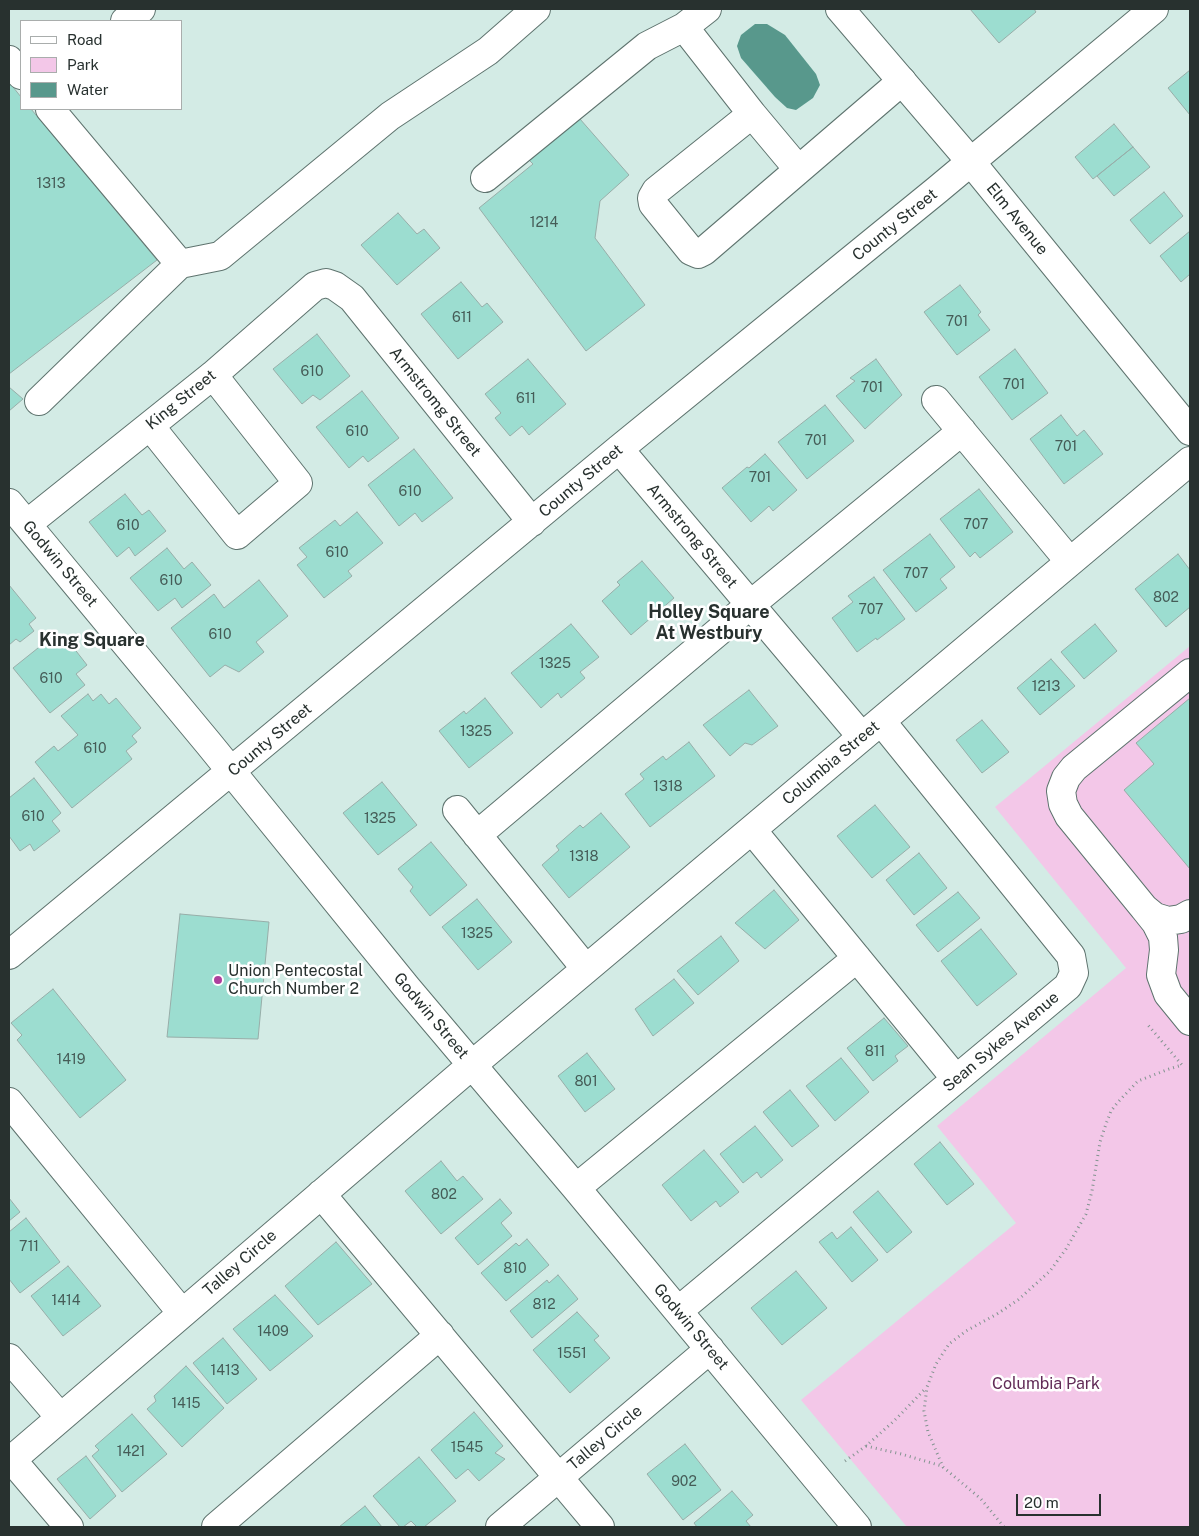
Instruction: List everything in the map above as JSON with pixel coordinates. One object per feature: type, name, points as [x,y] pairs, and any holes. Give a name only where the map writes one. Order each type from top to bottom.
[{"type":"street","points":[[126,20],[141,9]]},
{"type":"street","points":[[39,401],[180,264],[220,256],[390,116],[488,51],[536,9]]},
{"type":"street","points":[[485,178],[647,46],[684,27],[706,9]]},
{"type":"street","name":"Elm Avenue","points":[[840,9],[971,162],[1190,431]]},
{"type":"street","name":"County Street","points":[[9,954],[619,449],[971,162],[1154,9]]},
{"type":"street","points":[[684,27],[798,169]]},
{"type":"street","points":[[9,60],[20,74]]},
{"type":"street","points":[[752,114],[656,191],[652,198],[653,204],[691,251],[698,254],[704,252],[902,81]]},
{"type":"street","points":[[51,110],[180,264]]},
{"type":"street","name":"King Street","points":[[27,524],[213,375],[316,286],[326,283],[335,286]]},
{"type":"street","name":"Armstromg Street","points":[[335,286],[352,298],[532,522]]},
{"type":"street","points":[[150,426],[237,535],[298,483],[213,375]]},
{"type":"street","points":[[936,400],[1070,562]]},
{"type":"street","points":[[477,835],[750,605],[962,430]]},
{"type":"street","name":"Armstrong Street","points":[[619,449],[750,605],[871,729]]},
{"type":"street","name":"Columbia Street","points":[[472,1065],[1190,461]]},
{"type":"street","name":"Godwin Street","points":[[9,502],[472,1065],[857,1527]]},
{"type":"street","points":[[1190,673],[1074,768],[1066,778],[1062,791],[1063,804],[1070,816],[1156,923],[1163,937],[1164,950],[1161,975],[1168,994],[1190,1021]]},
{"type":"street","name":"Sean Sykes Avenue","points":[[678,1311],[1068,986],[1074,973],[1071,956],[871,729]]},
{"type":"street","points":[[457,810],[586,969]]},
{"type":"street","points":[[752,830],[956,1079]]},
{"type":"street","points":[[1144,908],[1155,917],[1168,921],[1190,915]]},
{"type":"street","points":[[1163,937],[1190,915]]},
{"type":"street","points":[[576,1188],[857,958]]},
{"type":"street","name":"Talley Circle","points":[[10,1461],[472,1065]]},
{"type":"street","points":[[9,1102],[182,1313]]},
{"type":"street","points":[[321,1194],[600,1527]]},
{"type":"street","points":[[216,1527],[440,1335]]},
{"type":"street","name":"Talley Circle","points":[[500,1527],[710,1349]]},
{"type":"street","points":[[9,1358],[60,1417]]},
{"type":"street","points":[[10,1461],[69,1527]]},
{"type":"path","points":[[943,1467],[928,1432],[924,1411],[927,1387],[936,1364],[949,1344],[966,1331],[1018,1300],[1050,1271],[1066,1249],[1086,1214],[1092,1192],[1100,1142],[1111,1111],[1138,1081],[1182,1066],[1148,1026]]},
{"type":"path","points":[[845,1461],[896,1420],[927,1387]]},
{"type":"path","points":[[866,1446],[943,1467],[981,1499],[1004,1527]]},
{"type":"green space","name":"Columbia Park","points":[[1190,646],[1190,1527],[907,1527],[801,1400],[1016,1223],[937,1126],[1126,968],[995,807]]},
{"type":"water","points":[[755,24],[767,24],[785,35],[816,74],[820,85],[813,98],[796,110],[787,108],[775,97],[741,58],[737,46],[741,35]]},
{"type":"building","points":[[970,9],[1034,9],[1036,12],[999,43]]},
{"type":"building","points":[[1190,70],[1190,115],[1168,88]]},
{"type":"building","points":[[9,82],[20,96],[20,110],[32,110],[157,260],[9,374]]},
{"type":"building","points":[[580,119],[629,175],[600,201],[595,238],[645,305],[586,351],[479,208],[533,164],[527,158]]},
{"type":"building","points":[[1114,124],[1133,147],[1093,179],[1075,157]]},
{"type":"building","points":[[1133,147],[1150,167],[1114,196],[1097,176]]},
{"type":"building","points":[[1164,192],[1183,216],[1150,244],[1130,220]]},
{"type":"building","points":[[398,213],[417,234],[424,229],[440,248],[397,285],[361,245]]},
{"type":"building","points":[[1190,231],[1190,274],[1181,282],[1160,256]]},
{"type":"building","points":[[461,282],[482,307],[487,303],[503,322],[458,359],[421,314]]},
{"type":"building","points":[[960,285],[981,312],[978,315],[990,330],[957,355],[924,312]]},
{"type":"building","points":[[317,334],[350,376],[320,400],[313,395],[302,404],[273,369]]},
{"type":"building","points":[[1015,349],[1048,393],[1012,420],[979,377]]},
{"type":"building","points":[[528,359],[566,404],[529,435],[522,426],[510,436],[495,418],[501,413],[485,394]]},
{"type":"building","points":[[876,359],[902,395],[865,429],[836,396],[855,381],[850,378]]},
{"type":"building","points":[[9,387],[23,399],[9,411]]},
{"type":"building","points":[[362,391],[399,438],[368,462],[363,456],[349,468],[316,427]]},
{"type":"building","points":[[825,405],[854,441],[807,479],[778,442]]},
{"type":"building","points":[[1061,415],[1077,436],[1084,430],[1103,454],[1064,484],[1030,439]]},
{"type":"building","points":[[414,449],[453,498],[422,522],[415,513],[399,526],[368,485]]},
{"type":"building","points":[[765,454],[797,490],[773,511],[769,506],[751,522],[722,488]]},
{"type":"building","points":[[979,489],[1013,532],[980,558],[975,552],[970,557],[940,519]]},
{"type":"building","points":[[125,494],[142,515],[149,510],[166,531],[135,556],[129,547],[117,557],[89,522]]},
{"type":"building","points":[[357,512],[383,543],[348,571],[352,576],[324,598],[297,565],[307,557],[299,548],[335,520],[340,526]]},
{"type":"building","points":[[930,534],[955,567],[940,579],[947,588],[916,612],[883,570]]},
{"type":"building","points":[[167,548],[184,569],[192,562],[211,585],[182,608],[175,598],[158,611],[130,578]]},
{"type":"building","points":[[1178,554],[1190,570],[1190,607],[1166,627],[1135,589]]},
{"type":"building","points":[[642,561],[674,598],[631,635],[602,601],[620,585],[617,582]]},
{"type":"building","points":[[874,577],[905,619],[857,652],[832,618],[853,602],[848,596]]},
{"type":"building","points":[[259,580],[288,616],[256,642],[264,652],[239,672],[225,665],[210,677],[171,628],[214,594],[224,608]]},
{"type":"building","points":[[9,585],[36,618],[29,624],[34,631],[20,642],[16,639],[9,645]]},
{"type":"building","points":[[571,624],[599,657],[580,672],[585,678],[561,698],[558,693],[541,708],[511,673]]},
{"type":"building","points":[[1095,624],[1117,651],[1084,679],[1061,652]]},
{"type":"building","points":[[66,638],[87,665],[76,674],[85,685],[50,713],[13,668],[48,640],[54,647]]},
{"type":"building","points":[[1051,659],[1075,686],[1040,715],[1017,688]]},
{"type":"building","points":[[749,690],[778,726],[752,745],[745,743],[730,756],[703,725]]},
{"type":"building","points":[[88,694],[93,701],[101,694],[109,704],[116,698],[141,728],[132,736],[137,742],[126,751],[132,759],[72,808],[35,762],[54,746],[58,751],[78,735],[61,716]]},
{"type":"building","points":[[485,698],[513,733],[469,768],[439,731],[464,711],[466,714]]},
{"type":"building","points":[[1190,698],[1190,869],[1124,790],[1154,764],[1136,743]]},
{"type":"building","points":[[982,720],[1009,752],[982,773],[956,740]]},
{"type":"building","points":[[689,742],[715,776],[650,827],[625,794],[644,779],[640,774],[663,756],[666,760]]},
{"type":"building","points":[[34,778],[61,813],[52,821],[60,831],[34,851],[30,844],[20,851],[9,836],[9,798]]},
{"type":"building","points":[[382,782],[417,825],[378,855],[343,813]]},
{"type":"building","points":[[875,805],[910,847],[872,878],[837,836]]},
{"type":"building","points":[[601,813],[630,847],[569,898],[542,865],[559,850],[556,846],[580,825],[583,828]]},
{"type":"building","points":[[431,842],[467,885],[430,916],[410,891],[413,887],[398,869]]},
{"type":"building","points":[[919,853],[947,888],[914,915],[886,880]]},
{"type":"building","points":[[774,890],[799,920],[765,949],[735,923]]},
{"type":"building","points":[[958,892],[980,918],[938,952],[916,925]]},
{"type":"building","points":[[477,899],[512,942],[478,970],[442,927]]},
{"type":"building","name":"Union Pentecostal Church Number 2","points":[[180,914],[269,922],[258,1039],[167,1037]]},
{"type":"building","points":[[981,929],[1017,974],[977,1006],[941,961]]},
{"type":"building","points":[[721,936],[739,961],[698,995],[677,971]]},
{"type":"building","points":[[674,979],[694,1003],[653,1036],[635,1009]]},
{"type":"building","points":[[53,989],[126,1080],[80,1118],[17,1040],[22,1035],[11,1023]]},
{"type":"building","points":[[884,1018],[908,1046],[895,1056],[898,1061],[873,1081],[847,1048]]},
{"type":"building","points":[[587,1053],[615,1089],[585,1112],[558,1076]]},
{"type":"building","points":[[841,1058],[869,1092],[835,1121],[806,1086]]},
{"type":"building","points":[[790,1090],[819,1126],[792,1147],[763,1112]]},
{"type":"building","points":[[755,1126],[783,1160],[761,1178],[757,1172],[743,1183],[720,1154]]},
{"type":"building","points":[[940,1142],[974,1184],[947,1205],[914,1164]]},
{"type":"building","points":[[704,1150],[739,1192],[720,1207],[716,1201],[691,1221],[662,1185]]},
{"type":"building","points":[[441,1161],[457,1181],[463,1176],[483,1199],[441,1234],[405,1191]]},
{"type":"building","points":[[878,1191],[912,1232],[887,1253],[853,1212]]},
{"type":"building","points":[[9,1198],[20,1212],[9,1221]]},
{"type":"building","points":[[500,1199],[512,1213],[501,1223],[512,1236],[478,1265],[455,1238]]},
{"type":"building","points":[[26,1218],[60,1262],[20,1293],[9,1279],[9,1232]]},
{"type":"building","points":[[851,1227],[878,1260],[852,1282],[819,1242],[832,1232],[837,1239]]},
{"type":"building","points":[[527,1239],[549,1265],[506,1301],[481,1273],[516,1243],[519,1246]]},
{"type":"building","points":[[336,1242],[372,1284],[318,1325],[285,1286]]},
{"type":"building","points":[[68,1266],[101,1306],[63,1336],[31,1296]]},
{"type":"building","points":[[796,1271],[827,1308],[782,1345],[751,1308]]},
{"type":"building","points":[[558,1275],[578,1299],[532,1338],[510,1311],[547,1280],[549,1283]]},
{"type":"building","points":[[275,1295],[313,1336],[270,1371],[233,1329]]},
{"type":"building","points":[[577,1312],[599,1336],[594,1340],[610,1358],[570,1393],[533,1350]]},
{"type":"building","points":[[223,1338],[257,1379],[227,1404],[193,1363]]},
{"type":"building","points":[[186,1366],[224,1408],[182,1447],[147,1409],[156,1401],[154,1396]]},
{"type":"building","points":[[474,1412],[503,1446],[495,1453],[505,1459],[479,1481],[468,1469],[456,1479],[431,1450]]},
{"type":"building","points":[[132,1414],[167,1454],[122,1492],[92,1456],[99,1450],[95,1446]]},
{"type":"building","points":[[685,1444],[721,1490],[683,1520],[647,1474]]},
{"type":"building","points":[[86,1456],[116,1496],[90,1519],[57,1479]]},
{"type":"building","points":[[419,1457],[456,1501],[424,1527],[417,1527],[411,1521],[400,1527],[373,1496]]},
{"type":"building","points":[[732,1491],[753,1515],[746,1521],[751,1527],[697,1527],[694,1523]]},
{"type":"building","points":[[365,1506],[382,1527],[339,1527]]},
{"type":"place","name":"Union Pentecostal Church Number 2","points":[[218,980]]},
{"type":"district","name":"Holley Square At Westbury","points":[[709,622]]},
{"type":"district","name":"King Square","points":[[92,640]]}]
